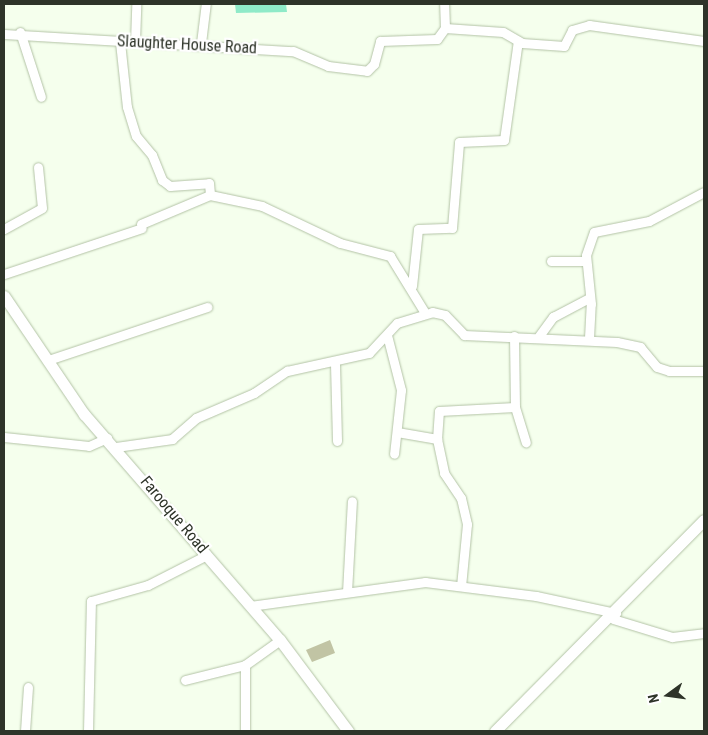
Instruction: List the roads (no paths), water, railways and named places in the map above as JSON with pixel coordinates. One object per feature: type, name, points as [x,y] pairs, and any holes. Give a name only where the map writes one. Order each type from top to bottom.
[{"type":"street","points":[[135,42],[136,4]]},
{"type":"street","points":[[201,43],[206,4]]},
{"type":"street","points":[[444,4],[445,28],[503,32],[518,42],[564,46],[572,30],[589,25],[704,41]]},
{"type":"street","name":"Slaughter House Road","points":[[4,34],[20,32],[120,42],[201,43],[293,51],[335,68],[367,71],[374,64],[380,41],[428,41],[445,28]]},
{"type":"street","points":[[20,32],[41,97]]},
{"type":"street","points":[[120,42],[127,107],[136,136],[152,154],[162,180],[170,186],[209,183],[210,196]]},
{"type":"street","points":[[412,286],[418,229],[452,228],[459,142],[504,140],[518,42]]},
{"type":"street","points":[[4,229],[44,205],[38,167]]},
{"type":"street","points":[[589,338],[589,298],[586,261],[594,232],[649,221],[704,192]]},
{"type":"street","points":[[4,274],[142,226],[210,196],[262,206],[340,243],[390,256],[412,286],[425,314]]},
{"type":"street","points":[[551,261],[586,261]]},
{"type":"street","name":"Farooque Road","points":[[4,296],[84,414],[116,447],[280,640],[348,731]]},
{"type":"street","points":[[539,336],[553,317],[589,298]]},
{"type":"street","points":[[48,360],[207,307]]},
{"type":"street","points":[[116,447],[166,441],[196,418],[242,399],[290,369],[335,364],[369,353],[397,323],[425,314],[445,315],[464,334],[589,338],[640,347],[657,367],[669,371],[704,371]]},
{"type":"street","points":[[387,335],[401,390],[394,454]]},
{"type":"street","points":[[514,336],[515,407],[526,442]]},
{"type":"street","points":[[335,364],[337,441]]},
{"type":"street","points":[[461,586],[467,524],[461,498],[444,473],[437,438],[439,411],[515,407]]},
{"type":"street","points":[[397,432],[437,438]]},
{"type":"street","points":[[4,437],[89,446],[108,438]]},
{"type":"street","points":[[347,592],[352,501]]},
{"type":"street","points":[[504,731],[704,520]]},
{"type":"street","points":[[495,731],[704,527]]},
{"type":"street","points":[[88,731],[92,601],[134,590],[207,555]]},
{"type":"street","points":[[250,606],[426,582],[461,586],[615,615],[672,637],[704,633]]},
{"type":"street","points":[[185,680],[245,665],[280,640]]},
{"type":"street","points":[[245,665],[245,731]]},
{"type":"street","points":[[25,731],[28,687]]}]
